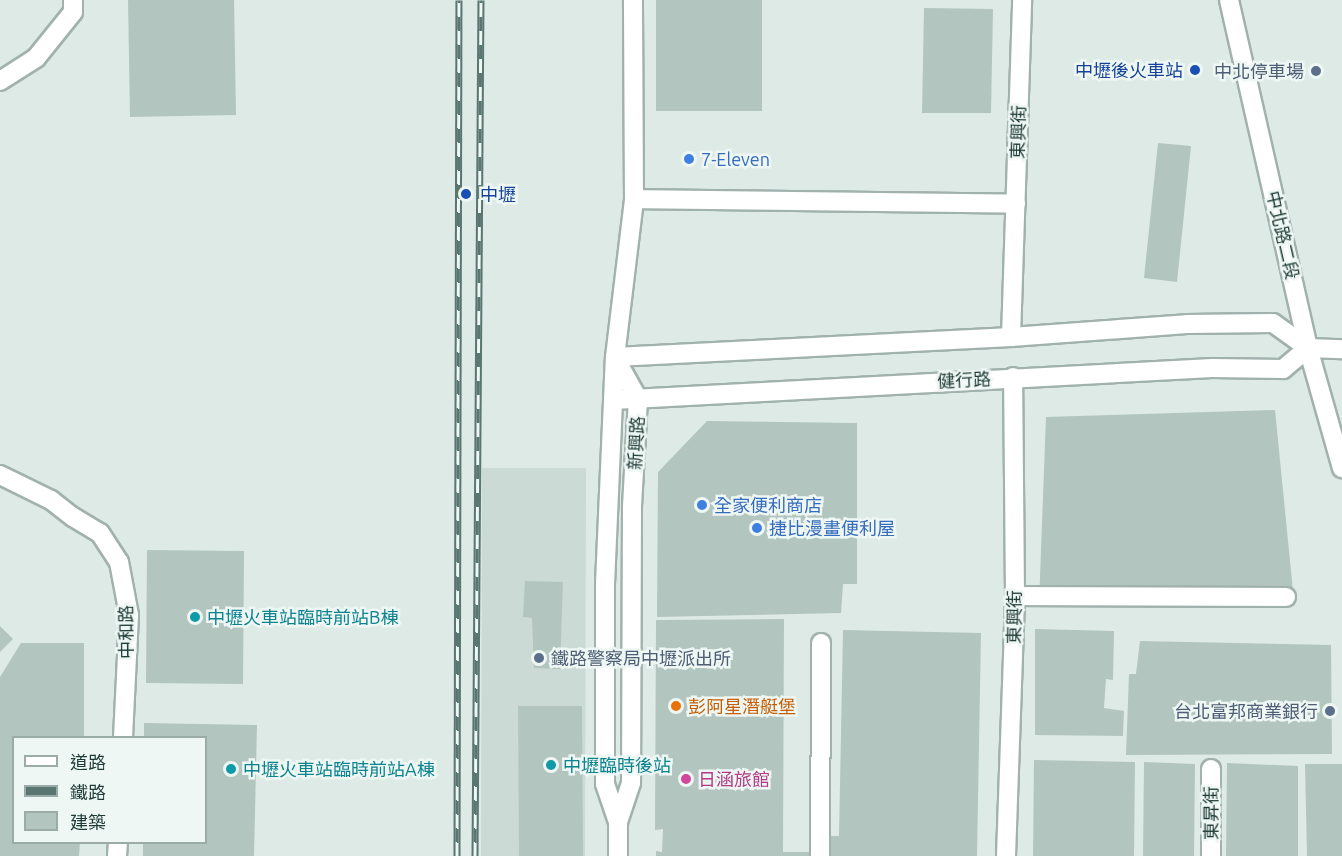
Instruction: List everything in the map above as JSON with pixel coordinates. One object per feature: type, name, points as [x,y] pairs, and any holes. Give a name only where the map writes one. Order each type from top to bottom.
[{"type":"street","points":[[618,822],[605,784],[606,520],[615,357],[634,199],[633,0]]},
{"type":"street","name":"東興街","points":[[1011,337],[1022,0]]},
{"type":"street","name":"中北路二段","points":[[1229,0],[1308,348],[1342,468]]},
{"type":"street","points":[[0,81],[36,58],[73,6]]},
{"type":"street","points":[[634,199],[1016,204]]},
{"type":"street","points":[[615,357],[1011,337],[1187,324],[1273,323],[1308,348],[1342,349]]},
{"type":"street","name":"健行路","points":[[613,400],[1013,377],[1212,368],[1283,369],[1308,348]]},
{"type":"street","name":"新興路","points":[[615,357],[638,399],[632,508],[631,783],[618,822],[618,856]]},
{"type":"street","name":"東興街","points":[[1006,856],[1015,596],[1013,377]]},
{"type":"street","name":"中和路","points":[[0,475],[51,500],[73,517],[100,533],[119,562],[129,615],[123,736]]},
{"type":"street","points":[[1015,596],[1286,597]]},
{"type":"street","points":[[820,856],[821,643]]},
{"type":"street","name":"東昇街","points":[[1211,769],[1211,856]]},
{"type":"shaded area","points":[[482,468],[586,468],[585,856],[481,856]]},
{"type":"building","points":[[128,0],[234,0],[236,115],[130,117]]},
{"type":"building","points":[[656,0],[762,0],[762,111],[656,111]]},
{"type":"building","points":[[924,8],[993,9],[991,113],[922,113]]},
{"type":"building","points":[[1158,143],[1191,146],[1177,282],[1144,278]]},
{"type":"building","points":[[1275,410],[1294,601],[1039,604],[1046,417]]},
{"type":"building","name":"捷比漫畫便利屋","points":[[707,421],[857,423],[857,584],[843,584],[841,613],[657,617],[658,472]]},
{"type":"building","name":"中壢火車站臨時前站B棟","points":[[147,550],[244,551],[243,684],[146,683]]},
{"type":"building","points":[[525,581],[563,582],[560,669],[534,668],[532,618],[523,617]]},
{"type":"building","points":[[784,619],[783,852],[814,852],[814,856],[656,856],[656,851],[662,852],[663,829],[655,830],[656,620]]},
{"type":"building","points":[[0,626],[13,639],[0,652]]},
{"type":"building","points":[[1035,629],[1114,631],[1113,680],[1106,679],[1104,708],[1124,711],[1123,736],[1035,735]]},
{"type":"building","points":[[843,630],[981,633],[977,856],[826,856],[827,836],[839,836]]},
{"type":"building","points":[[1140,641],[1331,645],[1332,754],[1126,755],[1129,674],[1136,674]]},
{"type":"building","points":[[21,643],[84,643],[84,736],[12,736],[12,844],[80,844],[79,856],[0,856],[0,677]]},
{"type":"building","name":"中壢臨時後站","points":[[518,706],[582,706],[583,856],[519,856]]},
{"type":"building","name":"中壢火車站臨時前站A棟","points":[[144,723],[257,725],[254,856],[143,856],[143,844],[207,844],[207,736],[144,736]]},
{"type":"building","points":[[1034,760],[1135,762],[1134,856],[1033,856]]},
{"type":"building","points":[[1144,762],[1195,764],[1194,856],[1143,856]]},
{"type":"building","points":[[1227,763],[1298,766],[1298,856],[1226,856]]},
{"type":"building","points":[[1305,764],[1342,764],[1342,856],[1307,856]]},
{"type":"railway","points":[[457,856],[459,0]]},
{"type":"railway","points":[[475,856],[481,0]]},
{"type":"place","name":"中壢後火車站","points":[[1195,70]]},
{"type":"place","name":"中北停車場","points":[[1316,71]]},
{"type":"place","name":"7-Eleven","points":[[689,159]]},
{"type":"place","name":"中壢","points":[[466,194]]},
{"type":"place","name":"全家便利商店","points":[[702,505]]},
{"type":"place","name":"捷比漫畫便利屋","points":[[757,528]]},
{"type":"place","name":"中壢火車站臨時前站B棟","points":[[195,617]]},
{"type":"place","name":"鐵路警察局中壢派出所","points":[[539,658]]},
{"type":"place","name":"彭阿星潛艇堡","points":[[676,706]]},
{"type":"place","name":"台北富邦商業銀行","points":[[1330,711]]},
{"type":"place","name":"中壢臨時後站","points":[[551,765]]},
{"type":"place","name":"中壢火車站臨時前站A棟","points":[[231,769]]},
{"type":"place","name":"日涵旅館","points":[[686,779]]}]
